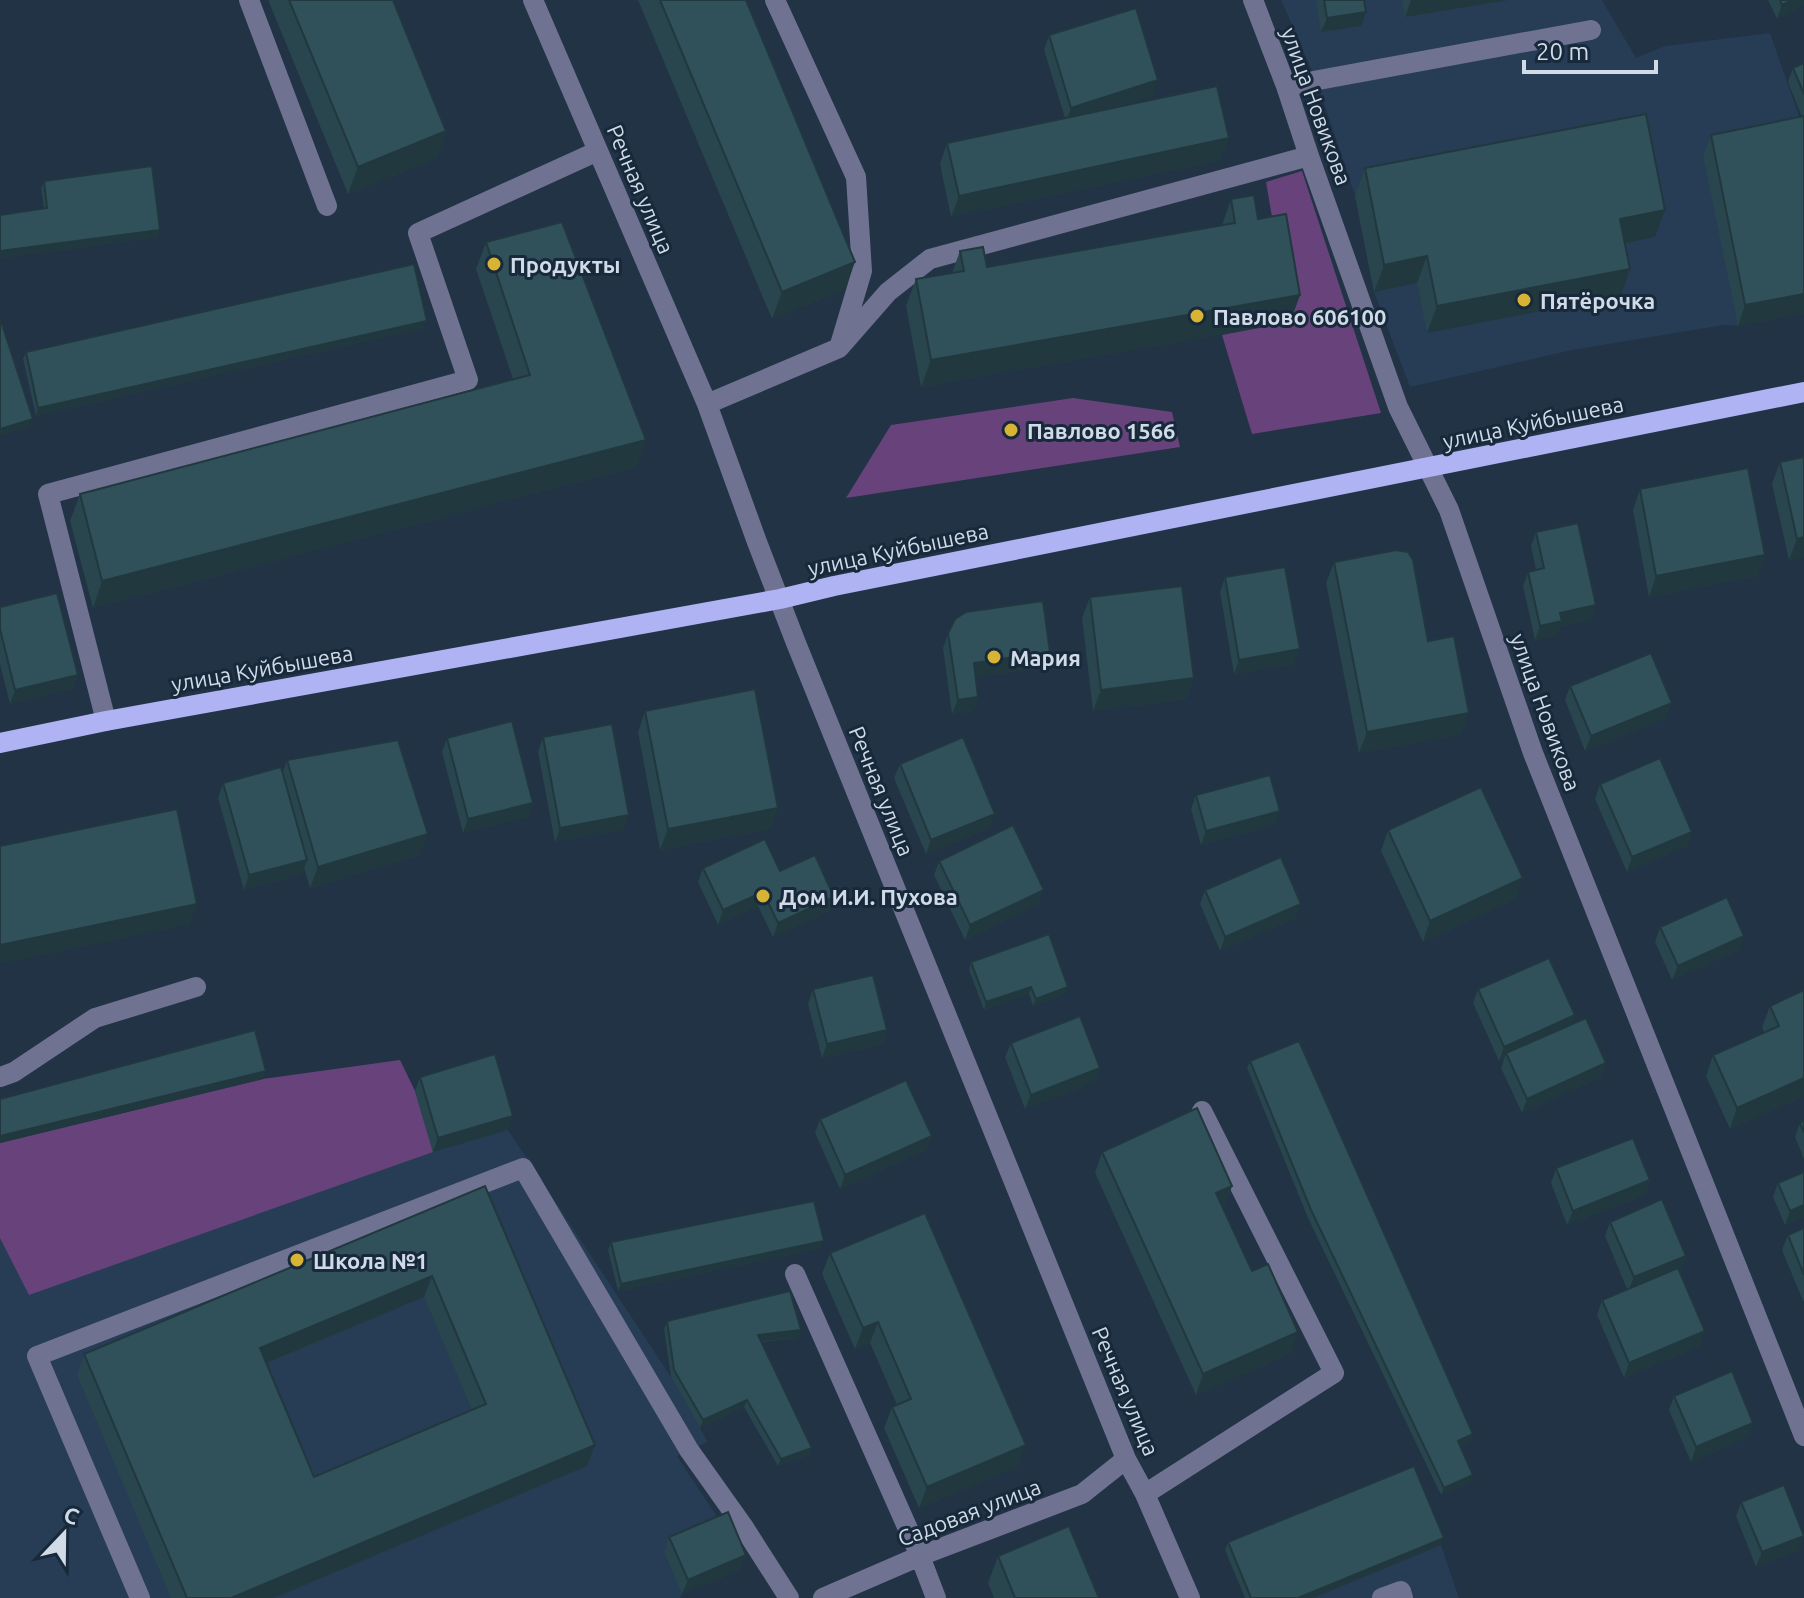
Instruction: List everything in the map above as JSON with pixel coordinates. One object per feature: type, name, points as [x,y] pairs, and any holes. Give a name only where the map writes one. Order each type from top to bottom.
[{"type":"main road","name":"улица Куйбышева","points":[[0,743],[780,599],[1804,392]]},
{"type":"street","points":[[249,0],[327,206]]},
{"type":"street","name":"Речная улица","points":[[533,0],[707,404],[796,643],[1126,1459],[1145,1494],[1190,1598]]},
{"type":"street","points":[[775,0],[856,177],[862,271],[839,348]]},
{"type":"street","name":"улица Новикова","points":[[1253,0],[1398,407],[1449,510],[1533,753],[1804,1436]]},
{"type":"street","points":[[1286,86],[1591,30]]},
{"type":"street","points":[[106,721],[48,494],[468,380],[418,233],[598,151]]},
{"type":"street","points":[[707,404],[839,348],[888,292],[930,259],[1309,156]]},
{"type":"street","points":[[0,1077],[14,1072],[95,1018],[196,987]]},
{"type":"street","points":[[1145,1494],[1334,1373],[1202,1111]]},
{"type":"street","points":[[140,1598],[37,1356],[523,1168],[689,1450],[789,1598]]},
{"type":"street","points":[[795,1274],[936,1598]]},
{"type":"street","name":"Садовая улица","points":[[823,1598],[920,1556],[1082,1494],[1126,1459]]},
{"type":"street","points":[[1382,1598],[1401,1591],[1403,1598]]},
{"type":"shaded area","points":[[1281,0],[1602,0],[1636,58],[1665,46],[1770,33],[1804,130],[1738,326],[1724,325],[1572,350],[1410,387],[1374,292],[1355,195],[1316,80]]},
{"type":"shaded area","points":[[1302,171],[1381,413],[1252,434],[1222,335],[1290,322],[1266,182]]},
{"type":"shaded area","points":[[1073,398],[1172,412],[1180,447],[846,498],[891,425]]},
{"type":"shaded area","name":"Школа №1","points":[[400,1060],[415,1091],[489,1069],[508,1130],[671,1377],[708,1442],[677,1456],[723,1526],[680,1598],[0,1598],[0,1143],[263,1079]]},
{"type":"shaded area","points":[[400,1060],[415,1091],[433,1152],[29,1295],[0,1238],[0,1143],[263,1079]]},
{"type":"shaded area","points":[[1441,1545],[1459,1598],[1313,1598]]},
{"type":"building","points":[[289,0],[393,0],[446,131],[358,167]]},
{"type":"building","points":[[660,0],[746,0],[855,262],[782,292]]},
{"type":"building","points":[[1324,0],[1364,0],[1366,12],[1327,18]]},
{"type":"building","points":[[1136,8],[1158,80],[1071,108],[1049,35]]},
{"type":"building","points":[[1804,63],[1804,94],[1793,68]]},
{"type":"building","points":[[1217,86],[1229,138],[959,196],[947,143]]},
{"type":"building","points":[[1646,114],[1665,210],[1620,219],[1630,269],[1437,306],[1427,256],[1384,265],[1365,168]]},
{"type":"building","points":[[1804,116],[1804,294],[1745,305],[1711,135]]},
{"type":"building","points":[[152,166],[160,230],[0,251],[0,215],[47,208],[44,181]]},
{"type":"building","points":[[1254,195],[1258,219],[1286,214],[1300,295],[931,360],[916,279],[964,271],[960,251],[983,247],[987,267],[1235,223],[1231,199]]},
{"type":"building","points":[[562,222],[646,440],[102,581],[80,494],[530,375],[486,242]]},
{"type":"building","points":[[414,264],[427,321],[38,408],[26,352]]},
{"type":"building","points":[[0,318],[33,419],[0,429]]},
{"type":"building","points":[[1804,457],[1804,537],[1797,539],[1780,462]]},
{"type":"building","points":[[1748,468],[1765,555],[1656,576],[1640,489]]},
{"type":"building","points":[[1578,523],[1596,605],[1560,613],[1562,621],[1540,626],[1528,572],[1544,568],[1536,532]]},
{"type":"building","points":[[1396,550],[1408,552],[1413,560],[1428,641],[1454,636],[1469,713],[1367,732],[1334,562]]},
{"type":"building","points":[[1285,567],[1300,649],[1239,660],[1225,577]]},
{"type":"building","points":[[1182,586],[1194,678],[1101,690],[1090,597]]},
{"type":"building","points":[[57,593],[78,675],[15,690],[0,629],[0,607]]},
{"type":"building","name":"Мария","points":[[1043,601],[1050,652],[974,663],[978,697],[958,700],[948,633],[955,619],[966,612]]},
{"type":"building","points":[[1651,653],[1672,703],[1591,736],[1570,686]]},
{"type":"building","points":[[755,689],[778,808],[668,829],[645,711]]},
{"type":"building","points":[[512,721],[533,803],[468,819],[447,738]]},
{"type":"building","points":[[612,724],[629,815],[560,828],[543,737]]},
{"type":"building","points":[[963,737],[995,814],[931,840],[900,764]]},
{"type":"building","points":[[398,740],[428,834],[318,867],[287,760]]},
{"type":"building","points":[[1660,758],[1692,832],[1632,857],[1600,784]]},
{"type":"building","points":[[281,767],[307,860],[249,875],[223,783]]},
{"type":"building","points":[[1270,775],[1280,811],[1206,831],[1196,795]]},
{"type":"building","points":[[1481,787],[1523,878],[1430,921],[1388,830]]},
{"type":"building","points":[[177,809],[197,904],[0,945],[0,846]]},
{"type":"building","points":[[1013,825],[1044,890],[970,925],[939,861]]},
{"type":"building","name":"Дом И.И. Пухова","points":[[765,839],[780,871],[815,855],[834,897],[778,923],[763,892],[723,910],[703,868]]},
{"type":"building","points":[[1281,857],[1301,904],[1225,937],[1205,890]]},
{"type":"building","points":[[1727,897],[1744,936],[1678,966],[1660,927]]},
{"type":"building","points":[[1049,934],[1068,987],[1036,999],[1031,987],[986,1002],[971,962]]},
{"type":"building","points":[[1549,958],[1575,1015],[1504,1047],[1478,989]]},
{"type":"building","points":[[873,975],[887,1030],[827,1044],[813,989]]},
{"type":"building","points":[[1804,990],[1804,1078],[1737,1108],[1713,1055],[1779,1026],[1770,1006]]},
{"type":"building","points":[[1080,1016],[1100,1068],[1031,1095],[1011,1043]]},
{"type":"building","points":[[1586,1018],[1606,1063],[1527,1099],[1506,1053]]},
{"type":"building","points":[[255,1030],[266,1071],[0,1136],[0,1099]]},
{"type":"building","points":[[1299,1041],[1473,1434],[1458,1441],[1473,1475],[1444,1488],[1311,1210],[1250,1061]]},
{"type":"building","points":[[495,1054],[513,1116],[438,1138],[420,1077]]},
{"type":"building","points":[[906,1080],[932,1136],[845,1175],[820,1119]]},
{"type":"building","points":[[1197,1108],[1232,1186],[1216,1193],[1252,1271],[1268,1264],[1298,1332],[1203,1374],[1102,1152]]},
{"type":"building","points":[[1633,1138],[1650,1180],[1573,1211],[1556,1168]]},
{"type":"building","points":[[1804,1172],[1804,1205],[1790,1211],[1778,1183]]},
{"type":"building","points":[[485,1186],[595,1445],[231,1598],[187,1598],[84,1354]],"holes":[[[432,1276],[486,1404],[314,1477],[260,1348]]]},
{"type":"building","points":[[1662,1199],[1686,1256],[1634,1277],[1610,1222]]},
{"type":"building","points":[[814,1201],[824,1241],[621,1284],[611,1242]]},
{"type":"building","points":[[925,1213],[1026,1445],[927,1487],[892,1407],[911,1399],[878,1322],[863,1328],[830,1253]]},
{"type":"building","points":[[1804,1228],[1804,1275],[1788,1235]]},
{"type":"building","points":[[1678,1268],[1705,1331],[1629,1363],[1602,1300]]},
{"type":"building","points":[[790,1291],[801,1330],[758,1335],[812,1448],[781,1459],[747,1400],[703,1420],[674,1370],[667,1321]]},
{"type":"building","points":[[1732,1371],[1753,1423],[1696,1447],[1674,1396]]},
{"type":"building","points":[[1414,1466],[1444,1538],[1298,1598],[1251,1598],[1228,1542]]},
{"type":"building","points":[[1784,1485],[1804,1536],[1762,1552],[1741,1502]]},
{"type":"building","points":[[728,1512],[746,1555],[688,1580],[669,1537]]},
{"type":"building","points":[[1069,1526],[1099,1598],[1015,1598],[998,1556]]},
{"type":"place","name":"Продукты","points":[[494,264]]},
{"type":"place","name":"Пятёрочка","points":[[1524,300]]},
{"type":"place","name":"Павлово 606100","points":[[1197,316]]},
{"type":"place","name":"Павлово 1566","points":[[1011,430]]},
{"type":"place","name":"Мария","points":[[994,657]]},
{"type":"place","name":"Дом И.И. Пухова","points":[[763,896]]},
{"type":"place","name":"Школа №1","points":[[297,1260]]}]
